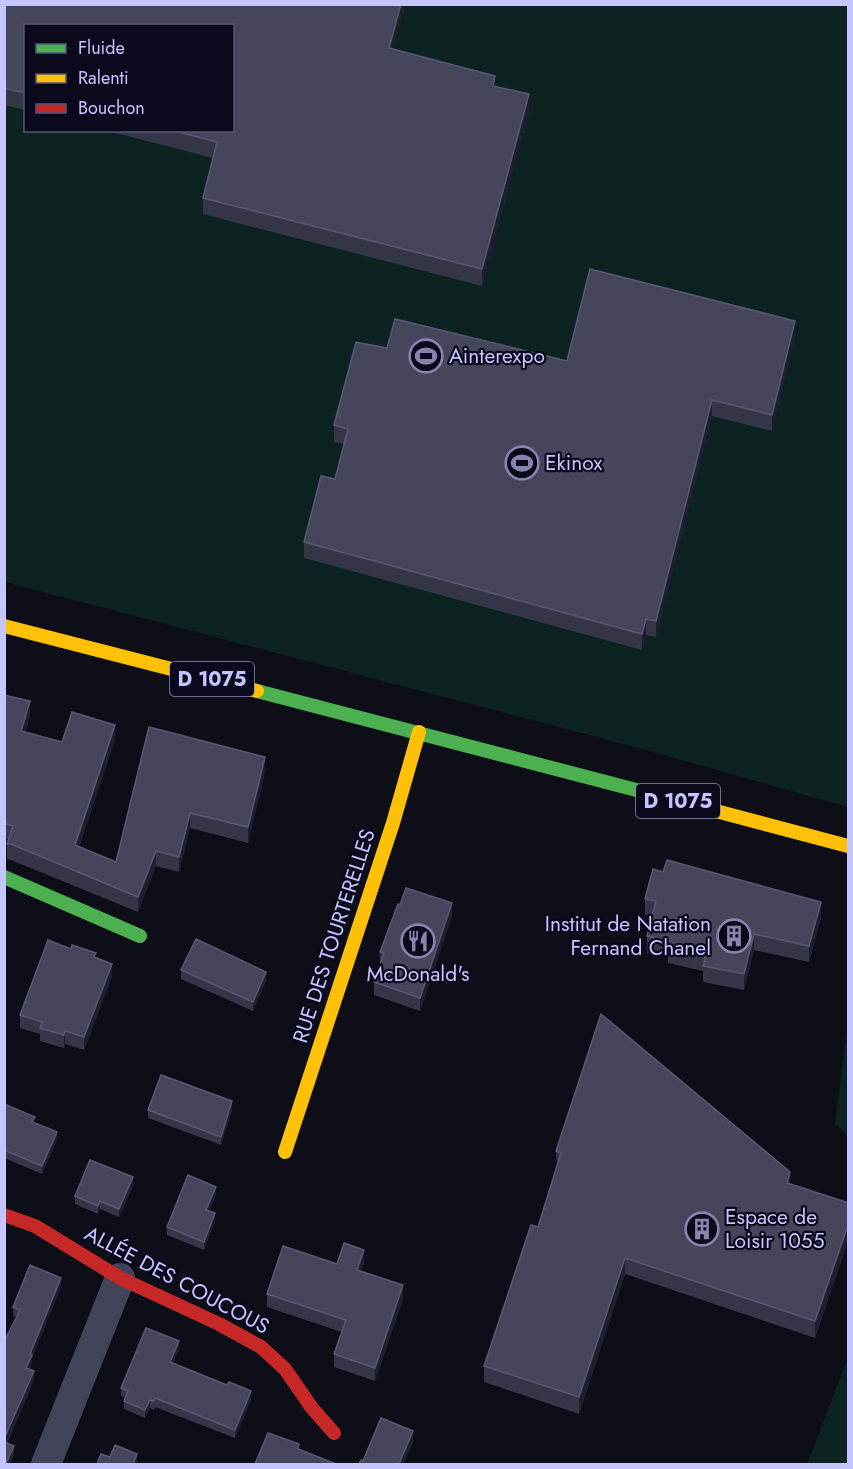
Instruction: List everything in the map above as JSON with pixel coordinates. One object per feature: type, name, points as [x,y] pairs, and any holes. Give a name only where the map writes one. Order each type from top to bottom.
[{"type":"street","name":"D 1075","points":[[4,626],[419,732],[849,846]]},
{"type":"street","name":"RUE DES TOURTERELLES","points":[[285,1152],[393,823],[419,732]]},
{"type":"street","points":[[4,877],[140,936]]},
{"type":"street","name":"ALLÉE DES COUCOUS","points":[[4,1215],[35,1226],[120,1278],[219,1324],[261,1347],[285,1369],[312,1408],[334,1433]]},
{"type":"street","points":[[46,1464],[120,1278]]},
{"type":"green space","name":"Ainterexpo","points":[[4,5],[848,5],[848,807],[650,751],[5,582]]},
{"type":"green space","points":[[848,1022],[848,1137],[835,1124]]},
{"type":"green space","points":[[848,1359],[848,1464],[807,1464],[842,1373]]},
{"type":"building","points":[[4,4],[401,4],[389,48],[495,76],[493,86],[529,94],[482,269],[203,198],[217,142],[179,132],[234,132],[234,24],[24,24],[24,93],[4,88]]},
{"type":"building","name":"Ekinox","points":[[590,269],[795,321],[772,415],[712,400],[656,621],[646,619],[642,634],[304,542],[321,476],[335,479],[348,429],[334,425],[356,342],[387,348],[395,319],[567,361]]},
{"type":"building","points":[[4,695],[30,701],[21,731],[62,742],[72,712],[115,725],[75,845],[116,862],[149,727],[265,757],[248,827],[190,813],[179,857],[156,851],[138,897],[7,844],[13,826],[4,823]]},
{"type":"building","name":"Institut de Natation Fernand Chanel","points":[[667,860],[821,902],[809,946],[754,934],[744,974],[703,966],[706,955],[668,947],[669,942],[647,936],[656,901],[645,899],[653,869],[663,872]]},
{"type":"building","name":"McDonald's","points":[[406,888],[452,903],[420,998],[374,982],[384,953],[380,952]]},
{"type":"building","points":[[196,939],[266,972],[253,1002],[181,970]]},
{"type":"building","points":[[48,940],[71,949],[72,945],[96,953],[94,957],[112,964],[84,1037],[65,1031],[64,1035],[40,1028],[42,1022],[20,1015]]},
{"type":"building","name":"Espace de Loisir 1055","points":[[601,1014],[790,1172],[787,1183],[849,1203],[849,1222],[815,1321],[625,1258],[579,1397],[484,1366],[531,1225],[538,1227],[561,1153],[556,1151]]},
{"type":"building","points":[[161,1075],[232,1101],[221,1137],[148,1110]]},
{"type":"building","points":[[4,1104],[35,1117],[32,1122],[57,1132],[42,1166],[4,1150]]},
{"type":"building","points":[[90,1160],[133,1177],[119,1209],[100,1201],[98,1206],[75,1196]]},
{"type":"building","points":[[188,1175],[216,1187],[206,1210],[215,1213],[204,1242],[167,1227]]},
{"type":"building","points":[[344,1243],[364,1250],[357,1270],[403,1285],[375,1368],[334,1354],[346,1320],[267,1294],[283,1246],[337,1264]]},
{"type":"building","points":[[30,1265],[61,1278],[30,1354],[32,1355],[26,1368],[34,1371],[4,1439],[4,1342],[20,1310],[13,1307]]},
{"type":"building","points":[[146,1328],[179,1341],[170,1362],[227,1385],[229,1382],[251,1391],[235,1430],[155,1398],[154,1401],[150,1400],[145,1410],[124,1401],[128,1391],[121,1388]]},
{"type":"building","points":[[381,1418],[413,1431],[399,1464],[359,1464],[361,1460],[363,1461]]},
{"type":"building","points":[[268,1433],[299,1444],[298,1449],[336,1464],[255,1464]]},
{"type":"building","points":[[4,1442],[14,1446],[6,1464],[4,1464]]},
{"type":"building","points":[[115,1445],[137,1454],[133,1464],[97,1464],[101,1454],[110,1457]]},
{"type":"traffic: fast","points":[[257,691],[644,792]]},
{"type":"traffic: fast","points":[[4,877],[140,936]]},
{"type":"traffic: slow","points":[[4,626],[257,691]]},
{"type":"traffic: slow","points":[[285,1152],[393,823],[419,732]]},
{"type":"traffic: slow","points":[[644,792],[848,846]]},
{"type":"traffic: jam","points":[[4,1215],[35,1226],[120,1278],[219,1324],[261,1347],[285,1369],[312,1408],[334,1433]]},
{"type":"place","name":"Ainterexpo","points":[[426,356]]},
{"type":"place","name":"Ekinox","points":[[522,463]]},
{"type":"place","name":"Institut de Natation Fernand Chanel","points":[[734,936]]},
{"type":"place","name":"McDonald's","points":[[418,941]]},
{"type":"place","name":"Espace de Loisir 1055","points":[[702,1229]]}]
